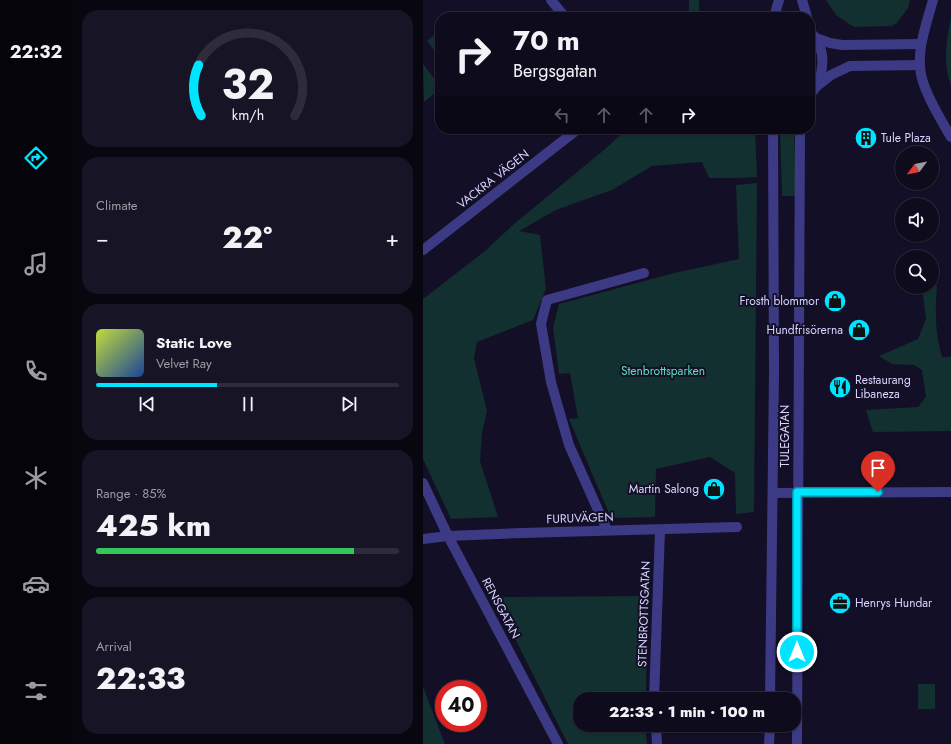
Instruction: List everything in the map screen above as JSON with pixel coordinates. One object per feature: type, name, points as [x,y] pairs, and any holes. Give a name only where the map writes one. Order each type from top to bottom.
[{"type":"street","points":[[551,0],[561,12]]},
{"type":"street","points":[[775,12],[779,0]]},
{"type":"street","points":[[802,0],[806,12]]},
{"type":"street","points":[[933,0],[921,44],[920,65],[923,83],[951,137]]},
{"type":"street","points":[[815,35],[830,43],[842,45],[921,44]]},
{"type":"street","points":[[815,39],[821,50],[823,63],[821,77],[815,89]]},
{"type":"street","points":[[817,86],[831,75],[850,66],[920,65]]},
{"type":"street","name":"VACKRA VÄGEN","points":[[423,250],[572,134]]},
{"type":"street","name":"TULEGATAN","points":[[770,692],[774,380],[773,134]]},
{"type":"street","name":"TULEGATAN","points":[[797,744],[797,492],[800,134]]},
{"type":"street","points":[[607,530],[569,445],[551,382],[541,324],[547,300],[644,272]]},
{"type":"street","name":"RENSGATAN","points":[[423,484],[448,536],[558,744]]},
{"type":"street","points":[[773,492],[951,492]]},
{"type":"street","name":"FURUVÄGEN","points":[[423,539],[448,536],[737,527]]},
{"type":"street","name":"STENBROTTSGATAN","points":[[654,692],[660,530]]},
{"type":"street","points":[[656,732],[657,744]]},
{"type":"street","points":[[769,744],[770,732]]},
{"type":"green space","points":[[689,0],[699,0],[699,12],[689,12]]},
{"type":"green space","points":[[826,0],[910,0],[908,8],[897,23],[891,26],[854,27],[836,15]]},
{"type":"green space","points":[[951,19],[951,85],[948,77],[946,52]]},
{"type":"green space","points":[[435,34],[435,51],[427,41]]},
{"type":"green space","points":[[423,64],[435,80],[435,93],[424,102]]},
{"type":"green space","points":[[622,134],[755,134],[757,177],[709,178],[702,162],[652,166],[612,190],[556,210],[519,231],[540,235],[546,289],[533,320],[477,342],[474,358],[487,411],[482,433],[480,461],[498,517],[451,519],[423,459],[423,299],[485,251],[514,224]]},
{"type":"green space","points":[[780,134],[794,134],[796,196],[782,196]]},
{"type":"green space","name":"Stenbrottsparken","points":[[757,183],[754,512],[736,514],[735,473],[710,457],[656,469],[655,517],[611,518],[569,419],[578,418],[570,373],[559,374],[553,328],[559,304],[674,273],[739,259],[736,185]]},
{"type":"green space","points":[[923,294],[937,294],[936,322],[938,340],[942,357],[951,357],[951,431],[873,432],[866,410],[918,407],[926,397],[922,370],[914,365],[892,364],[879,356],[918,339],[926,319]]},
{"type":"green space","points":[[647,596],[646,692],[573,692],[573,732],[646,732],[647,744],[568,744],[494,597]]},
{"type":"green space","points":[[918,684],[935,684],[935,709],[918,709]]},
{"type":"green space","points":[[423,687],[435,718],[435,732],[440,732],[445,744],[423,744]]},
{"type":"place","name":"Tule Plaza","points":[[866,138]]},
{"type":"place","name":"Frosth blommor","points":[[835,301]]},
{"type":"place","name":"Hundfrisörerna","points":[[859,330]]},
{"type":"place","name":"Restaurang Libaneza","points":[[840,387]]},
{"type":"place","name":"Martin Salong","points":[[714,489]]},
{"type":"place","name":"Henrys Hundar","points":[[840,603]]},
{"type":"route","points":[[797,652],[797,492],[878,492]]}]
